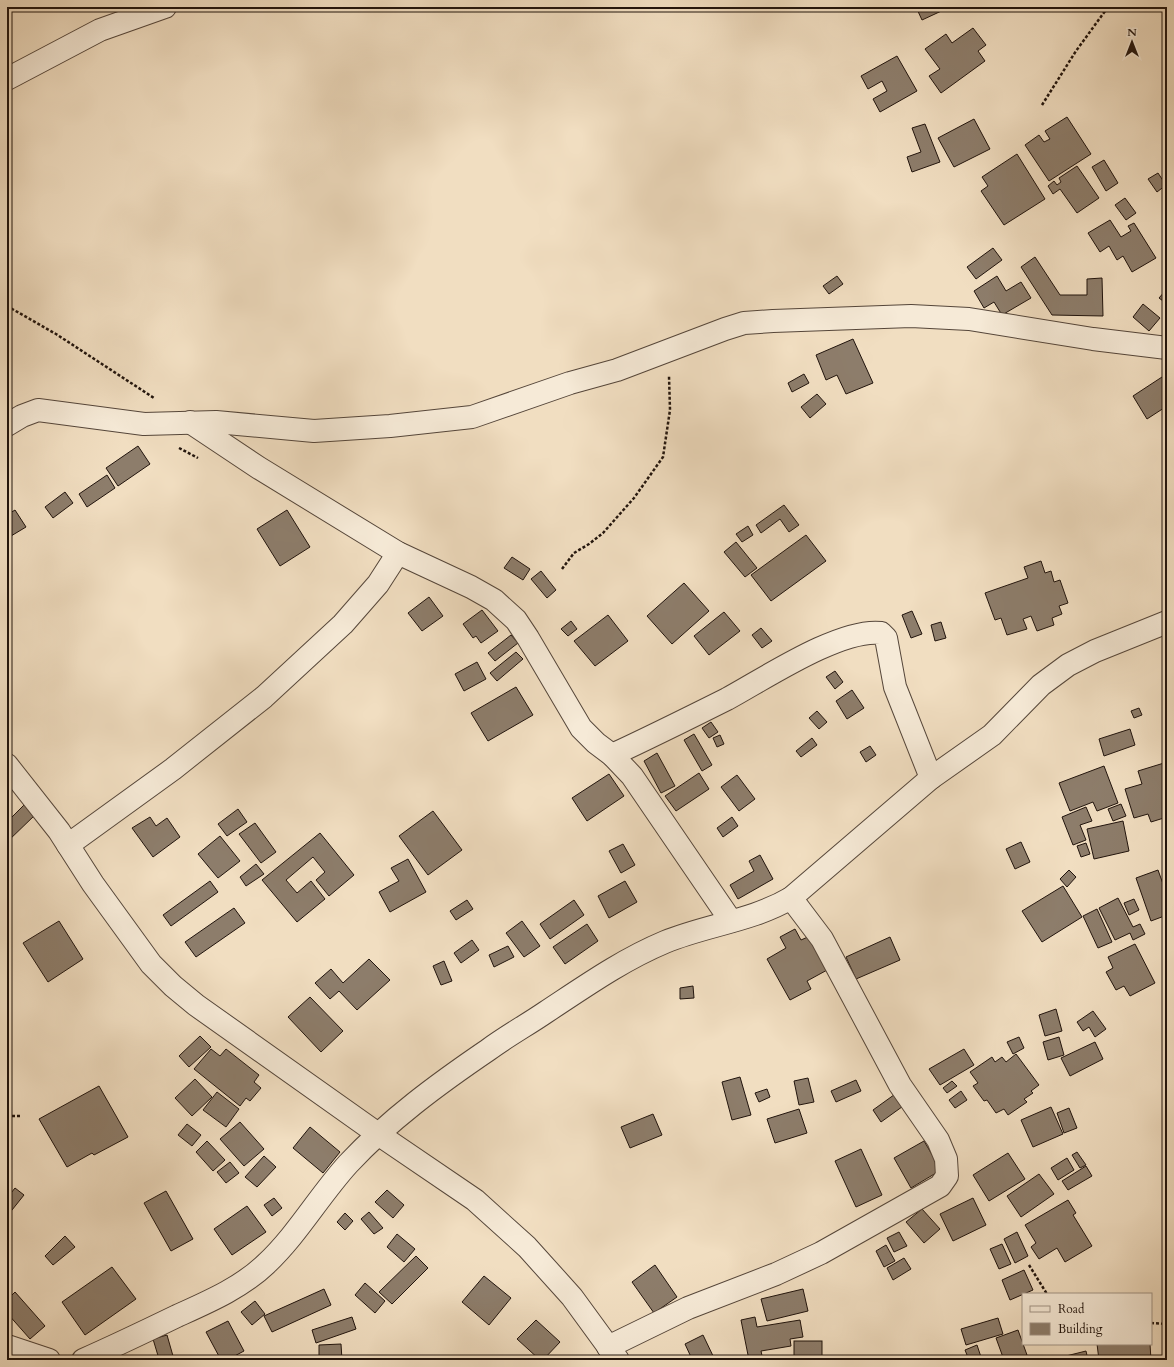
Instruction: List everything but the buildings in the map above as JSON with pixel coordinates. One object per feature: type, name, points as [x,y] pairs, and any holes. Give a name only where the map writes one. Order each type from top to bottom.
[{"type":"street","points":[[7,79],[100,30],[165,7]]},
{"type":"street","points":[[7,425],[22,416],[38,410],[144,424],[166,425],[190,422],[216,422],[314,431],[390,426],[472,417],[666,352],[702,337],[744,323],[773,321],[910,316],[969,319],[1093,339],[1167,348]]},
{"type":"street","points":[[190,422],[259,468],[398,553],[477,590],[494,600],[516,620],[548,669],[564,701],[581,728],[596,743],[612,755],[632,776],[731,921]]},
{"type":"street","points":[[68,845],[174,769],[264,697],[343,624],[378,584],[398,553]]},
{"type":"street","points":[[83,1360],[220,1296],[243,1283],[266,1264],[291,1236],[319,1198],[347,1165],[378,1134],[422,1098],[490,1048],[598,978],[665,942],[770,909],[790,898],[931,778],[992,735],[1041,685],[1068,666],[1095,651],[1167,622]]},
{"type":"street","points":[[612,755],[710,708],[804,657],[834,643],[861,634],[874,632],[882,633],[886,638],[895,686],[931,778]]},
{"type":"street","points":[[7,765],[59,831],[124,929],[151,964],[173,986],[196,1005],[378,1134],[475,1200],[527,1247],[572,1297],[613,1353],[688,1308],[776,1274],[821,1253],[940,1186],[947,1176],[946,1159],[938,1140],[894,1074],[822,939],[790,898]]},
{"type":"street","points":[[7,1346],[49,1360]]},
{"type":"path","points":[[1042,105],[1076,51],[1108,7]]},
{"type":"path","points":[[7,306],[56,334],[190,422]]},
{"type":"path","points":[[562,569],[574,552],[589,544],[603,533],[634,498],[663,457],[670,410],[666,352]]},
{"type":"path","points":[[7,1116],[22,1116]]},
{"type":"path","points":[[1029,1265],[1046,1293]]},
{"type":"path","points":[[1152,1323],[1167,1324]]}]
